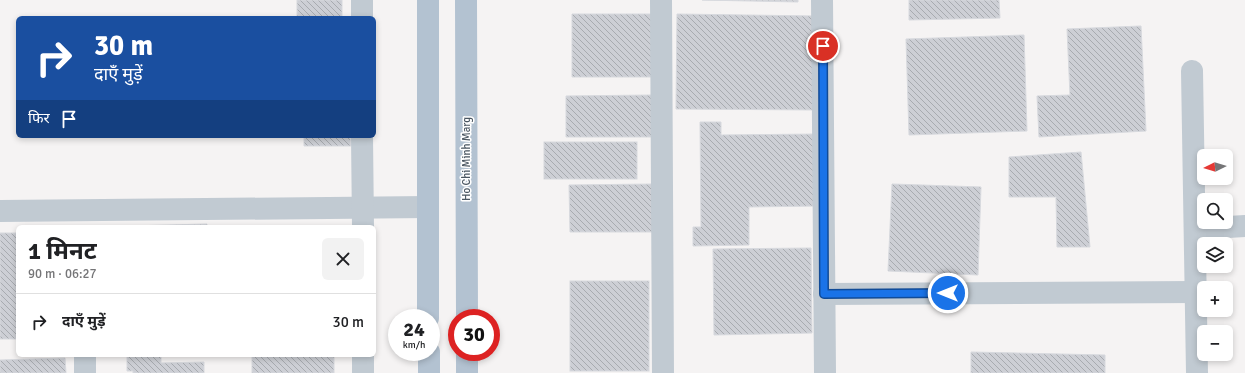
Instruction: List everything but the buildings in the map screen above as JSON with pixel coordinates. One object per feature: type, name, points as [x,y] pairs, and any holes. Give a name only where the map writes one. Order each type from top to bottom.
[{"type":"main road","points":[[428,0],[428,309]]},
{"type":"main road","name":"Ho Chi Minh Marg","points":[[466,0],[467,309]]},
{"type":"main road","points":[[428,361],[428,373]]},
{"type":"main road","points":[[467,361],[467,373]]},
{"type":"street","points":[[362,0],[362,16]]},
{"type":"street","points":[[661,0],[663,373]]},
{"type":"street","points":[[822,0],[825,373]]},
{"type":"street","points":[[1192,71],[1197,373]]},
{"type":"street","points":[[362,138],[363,218]]},
{"type":"street","points":[[0,211],[88,219],[363,218],[428,208]]},
{"type":"street","points":[[1195,229],[1245,226]]},
{"type":"street","points":[[824,294],[1196,292]]},
{"type":"street","points":[[85,357],[85,373]]},
{"type":"street","points":[[363,357],[363,373]]},
{"type":"route","points":[[823,46],[824,294],[948,293]]}]
